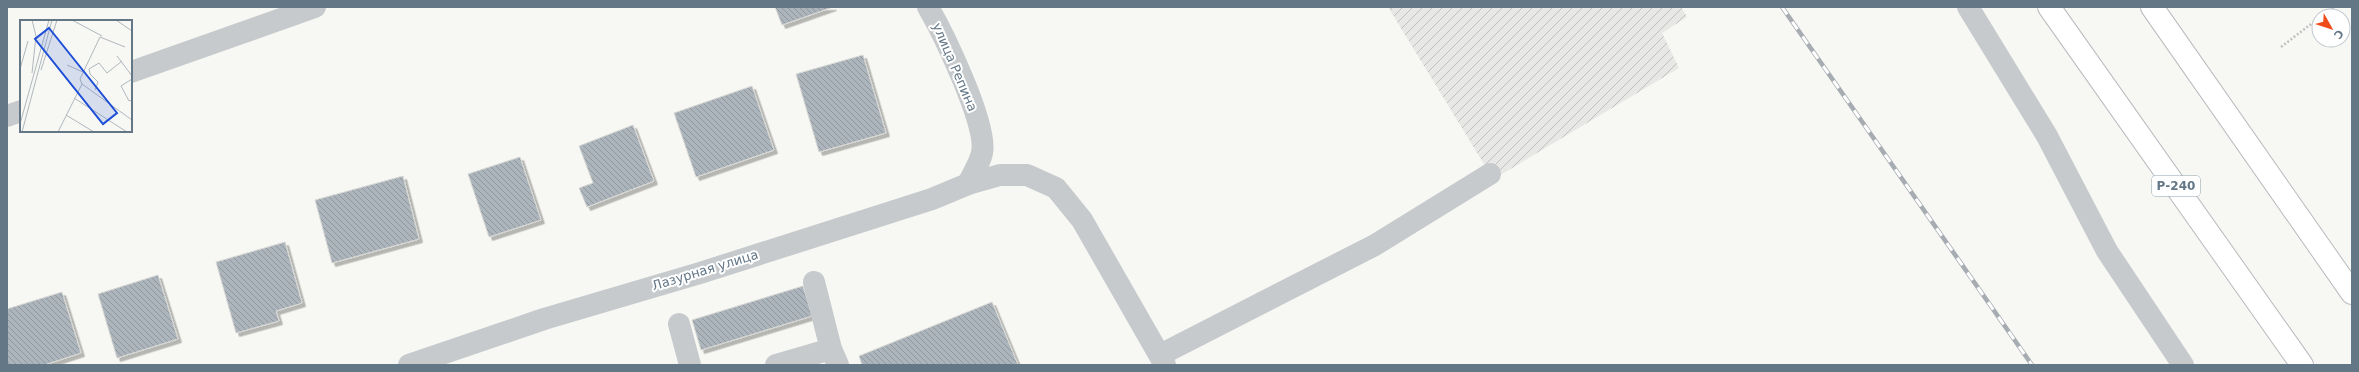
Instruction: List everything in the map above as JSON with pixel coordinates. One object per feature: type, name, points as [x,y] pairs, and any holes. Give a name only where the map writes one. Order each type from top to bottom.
[{"type":"highway","name":"Р-240","points":[[2049,7],[2302,365]]},
{"type":"highway","points":[[2152,7],[2352,293]]},
{"type":"street","points":[[132,72],[316,7]]},
{"type":"street","name":"улица Репина","points":[[928,7],[973,102],[983,153],[968,184]]},
{"type":"street","points":[[1968,7],[2047,136],[2107,251],[2183,365]]},
{"type":"street","points":[[7,116],[20,111]]},
{"type":"street","points":[[1163,360],[1376,245],[1490,174]]},
{"type":"street","name":"Лазурная улица","points":[[409,365],[544,319],[700,273],[932,199],[968,184],[1000,175],[1027,175],[1056,188],[1082,220],[1163,360]]},
{"type":"street","points":[[776,365],[835,357],[814,282]]},
{"type":"street","points":[[679,324],[690,365]]},
{"type":"path","points":[[2280,47],[2311,24]]},
{"type":"shaded area","points":[[1388,7],[1681,7],[1687,17],[1662,33],[1679,68],[1497,177],[1490,174]]},
{"type":"building","points":[[775,7],[833,7],[782,25]]},
{"type":"building","points":[[863,55],[886,133],[819,152],[796,74]]},
{"type":"building","points":[[752,86],[774,150],[696,177],[674,113]]},
{"type":"building","points":[[633,125],[654,181],[587,207],[579,188],[593,183],[579,146]]},
{"type":"building","points":[[520,157],[541,220],[489,237],[468,174]]},
{"type":"building","points":[[403,176],[419,239],[332,263],[315,200]]},
{"type":"building","points":[[285,242],[302,303],[276,311],[279,321],[236,333],[216,262]]},
{"type":"building","points":[[158,275],[178,339],[117,358],[98,294]]},
{"type":"building","points":[[803,286],[812,316],[701,350],[692,320]]},
{"type":"building","points":[[62,292],[81,353],[44,365],[7,365],[7,309]]},
{"type":"building","points":[[992,302],[1018,365],[862,365],[859,356]]},
{"type":"railway","points":[[1782,7],[2032,365]]}]
